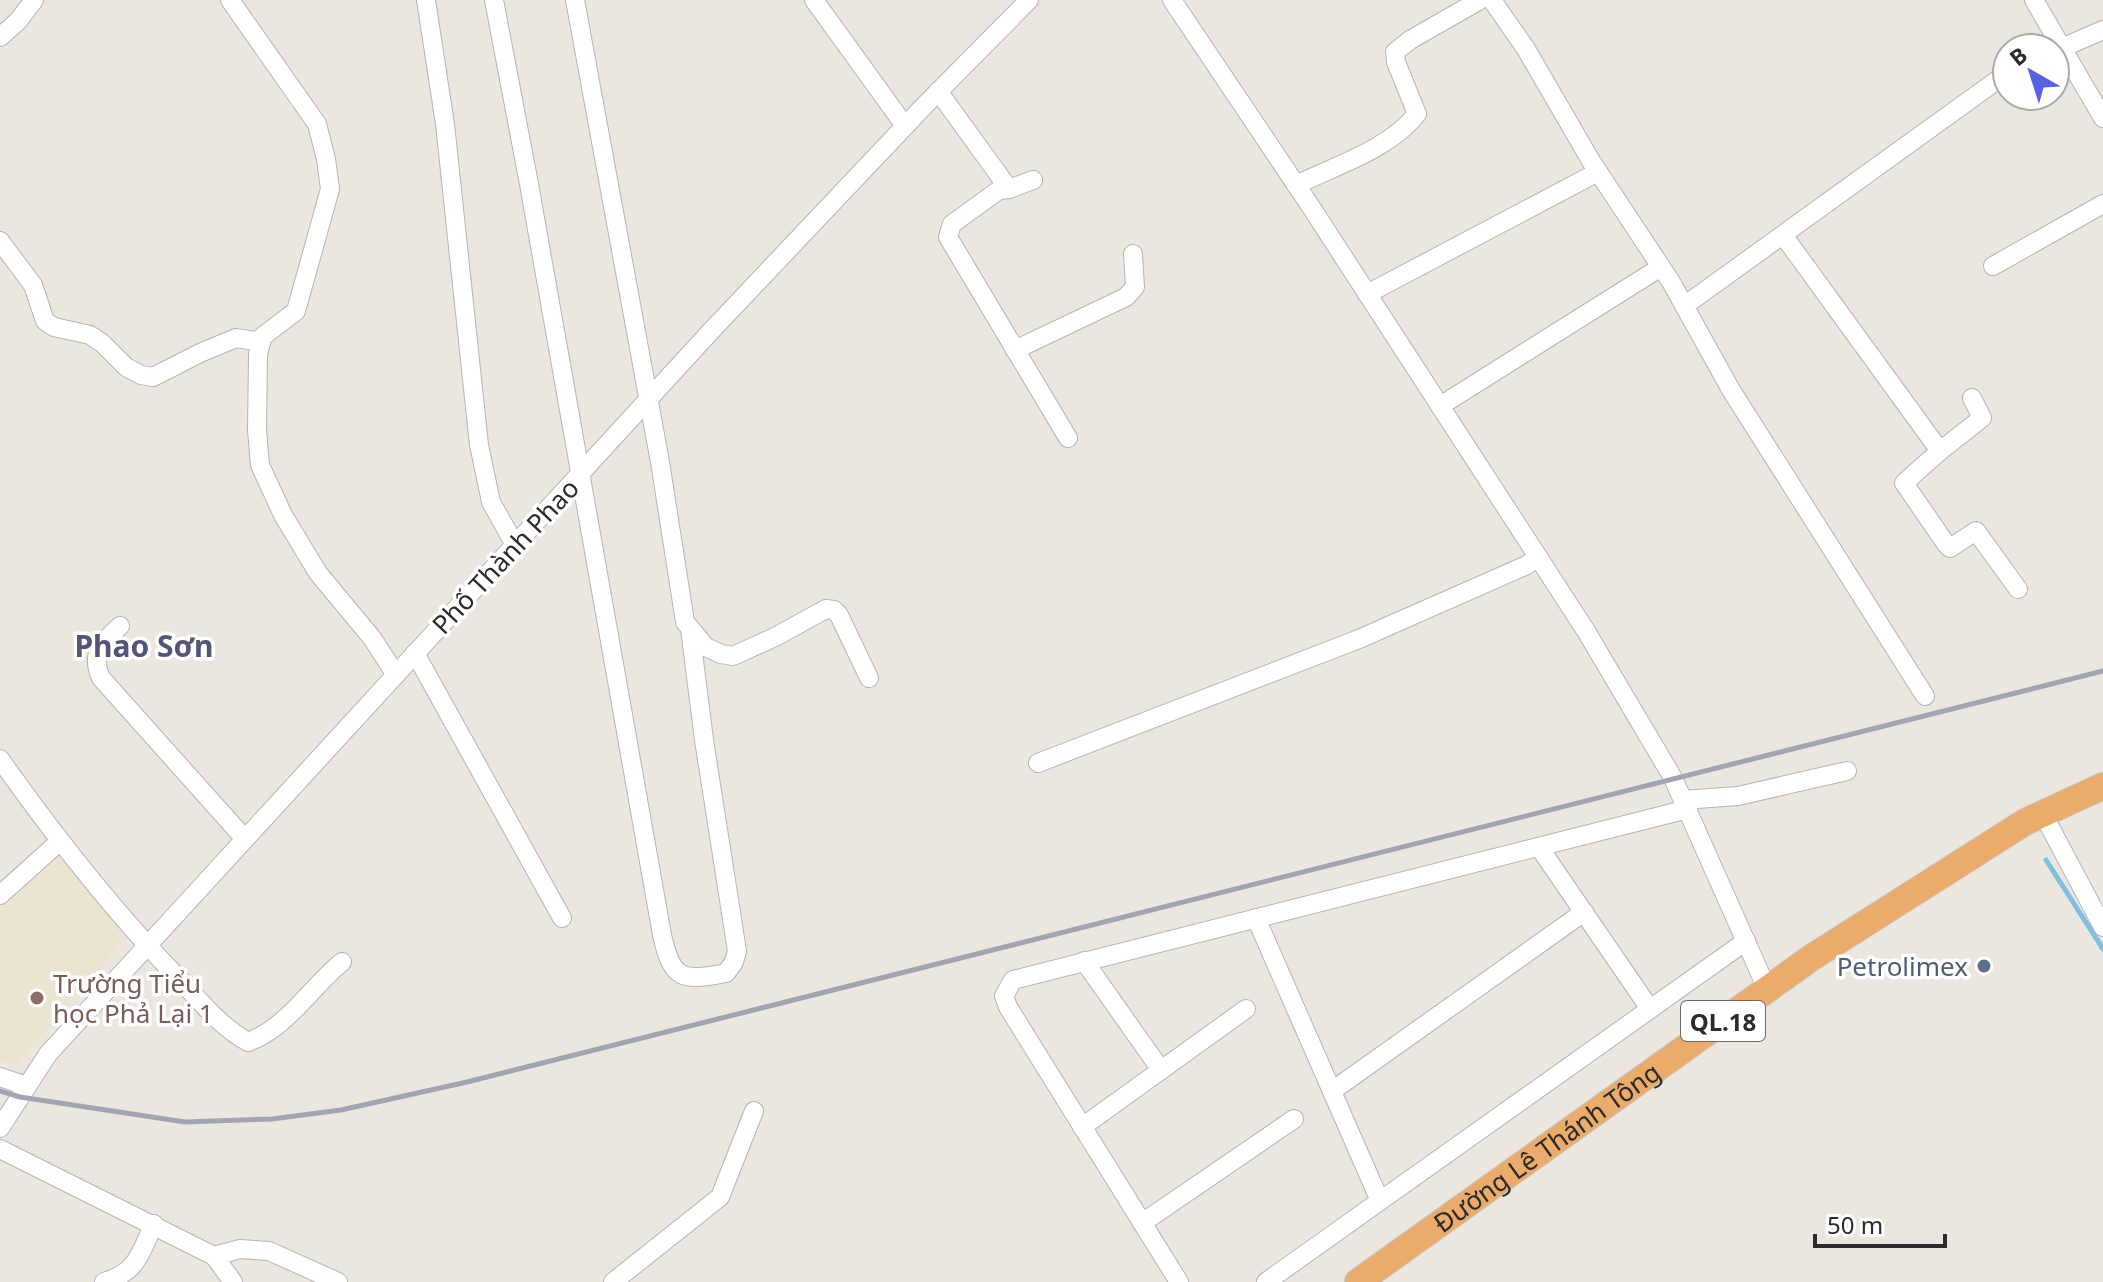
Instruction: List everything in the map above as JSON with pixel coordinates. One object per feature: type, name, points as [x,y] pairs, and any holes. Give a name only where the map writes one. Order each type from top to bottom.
[{"type":"highway","name":"Đường Lê Thánh Tông","points":[[1358,1282],[1767,989],[1934,878],[2043,814],[2103,786]]},
{"type":"street","points":[[0,37],[18,21],[34,0]]},
{"type":"street","points":[[230,0],[317,124],[330,189],[296,311],[262,337],[258,355],[260,465],[283,515],[318,573],[372,638],[396,675]]},
{"type":"street","points":[[426,0],[445,124],[479,445],[491,502],[515,545]]},
{"type":"street","points":[[494,0],[584,469],[662,935],[668,964],[675,972],[692,976],[726,973],[737,951],[690,629]]},
{"type":"street","points":[[575,0],[644,404],[685,622],[706,647],[733,656],[826,609],[834,610],[869,678]]},
{"type":"street","points":[[814,0],[905,126]]},
{"type":"street","name":"Phố Thành Phao","points":[[0,1128],[48,1054],[644,404],[938,91],[1029,0]]},
{"type":"street","points":[[1172,0],[1586,631],[1673,778],[1767,989]]},
{"type":"street","points":[[1296,185],[1390,140],[1407,125],[1417,114],[1396,62],[1395,52],[1410,40],[1480,0]]},
{"type":"street","points":[[1492,0],[1526,49],[1598,172],[1661,267],[1731,390],[1925,696]]},
{"type":"street","points":[[2034,0],[2050,32]]},
{"type":"street","points":[[2071,44],[2103,30]]},
{"type":"street","points":[[2071,69],[2103,118]]},
{"type":"street","points":[[1684,306],[1991,85]]},
{"type":"street","points":[[938,91],[1009,189]]},
{"type":"street","points":[[1367,294],[1598,172]]},
{"type":"street","points":[[1033,180],[999,190],[952,224],[948,237],[1068,438]]},
{"type":"street","points":[[1993,266],[2103,204]]},
{"type":"street","points":[[1783,235],[1940,451]]},
{"type":"street","points":[[0,241],[33,285],[45,321],[54,327],[90,335],[126,367],[141,375],[153,377],[236,338],[261,342]]},
{"type":"street","points":[[1015,350],[1126,297],[1135,287],[1133,254]]},
{"type":"street","points":[[1440,406],[1661,267]]},
{"type":"street","points":[[1972,398],[1982,418],[1904,483],[1950,548],[1976,531],[2018,589]]},
{"type":"street","points":[[1038,763],[1359,639],[1527,565],[1538,557]]},
{"type":"street","points":[[120,626],[103,641],[97,652],[97,668],[101,678],[245,839]]},
{"type":"street","points":[[415,653],[562,918]]},
{"type":"street","points":[[0,759],[59,842],[147,946],[230,1032],[248,1042],[262,1037],[297,1008],[342,962]]},
{"type":"street","points":[[1179,1282],[1008,1007],[1004,996],[1013,980],[1539,847],[1685,805],[1847,771]]},
{"type":"street","points":[[2043,814],[2103,927]]},
{"type":"street","points":[[0,895],[59,842]]},
{"type":"street","points":[[1539,847],[1650,1009]]},
{"type":"street","points":[[1332,1091],[1584,912]]},
{"type":"street","points":[[1256,918],[1380,1201]]},
{"type":"street","points":[[1266,1282],[1746,941]]},
{"type":"street","points":[[1084,961],[1161,1070]]},
{"type":"street","points":[[1082,1127],[1246,1009]]},
{"type":"street","points":[[0,1077],[27,1086]]},
{"type":"street","points":[[613,1282],[720,1197],[754,1111]]},
{"type":"street","points":[[1142,1223],[1294,1119]]},
{"type":"street","points":[[0,1149],[214,1256],[233,1282]]},
{"type":"street","points":[[104,1282],[134,1267],[154,1224]]},
{"type":"street","points":[[214,1256],[240,1249],[269,1251],[338,1282]]},
{"type":"shaded area","name":"Trường Tiểu học Phả Lại 1","points":[[58,849],[129,934],[15,1065],[0,1061],[0,898]]},
{"type":"waterway","points":[[2046,860],[2103,949]]},
{"type":"railway","points":[[0,1091],[20,1097],[185,1122],[272,1119],[341,1110],[467,1082],[2103,671]]},
{"type":"place","name":"Petrolimex","points":[[1984,966]]},
{"type":"place","name":"Trường Tiểu học Phả Lại 1","points":[[37,998]]},
{"type":"district","name":"Phao Sơn","points":[[144,645]]}]
